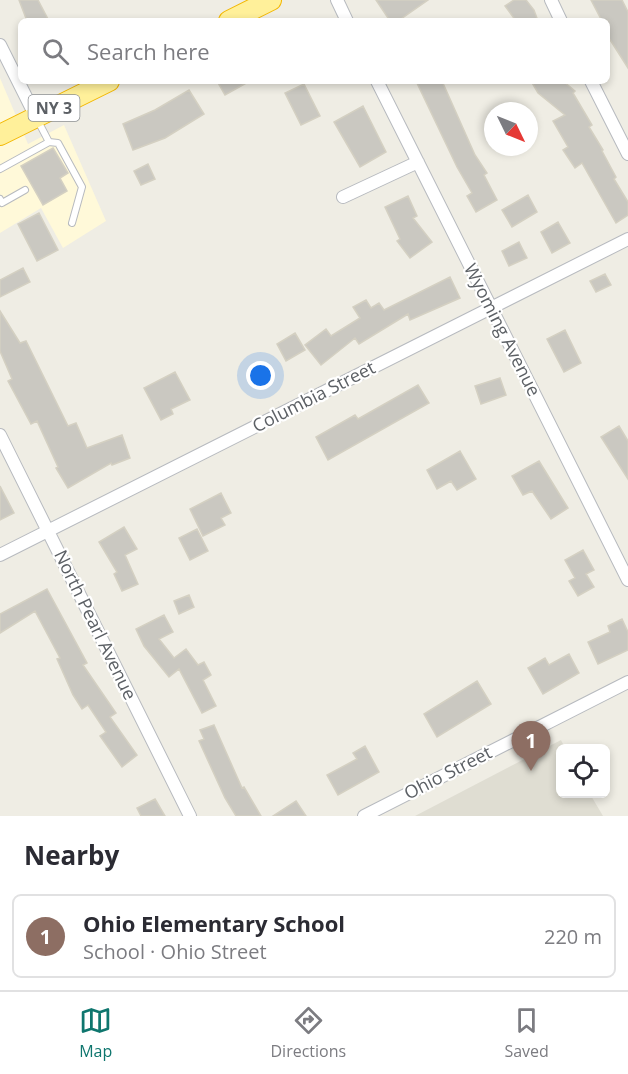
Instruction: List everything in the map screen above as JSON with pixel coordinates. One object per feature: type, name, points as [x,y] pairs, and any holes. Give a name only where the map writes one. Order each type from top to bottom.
[{"type":"highway","points":[[235,18],[271,0]]},
{"type":"highway","name":"NY 3","points":[[0,135],[102,84]]},
{"type":"street","points":[[337,0],[346,18]]},
{"type":"street","points":[[551,0],[560,18]]},
{"type":"street","points":[[0,45],[18,81]]},
{"type":"street","points":[[20,84],[36,117]]},
{"type":"street","name":"Wyoming Avenue","points":[[379,84],[628,580]]},
{"type":"street","points":[[593,84],[628,154]]},
{"type":"street","points":[[343,197],[418,162]]},
{"type":"street","name":"Columbia Street","points":[[0,555],[628,239]]},
{"type":"street","name":"North Pearl Avenue","points":[[0,435],[190,816]]},
{"type":"street","name":"Ohio Street","points":[[364,816],[628,682]]},
{"type":"lane","points":[[36,117],[49,142]]},
{"type":"lane","points":[[0,169],[49,142],[58,143],[82,187],[72,223]]},
{"type":"lane","points":[[0,199],[2,203],[25,190]]},
{"type":"shaded area","points":[[0,78],[28,144],[64,125],[106,221],[63,248],[41,208],[0,233]]},
{"type":"shaded area","points":[[561,740],[563,744],[556,744],[556,798],[592,798],[603,816],[415,816]]},
{"type":"building","points":[[19,0],[38,0],[47,18],[26,18]]},
{"type":"building","points":[[376,0],[428,0],[402,18],[388,18]]},
{"type":"building","points":[[514,0],[526,0],[537,18],[514,18],[505,6]]},
{"type":"building","points":[[591,0],[622,0],[628,12],[628,68],[610,40],[610,18],[600,18]]},
{"type":"building","points":[[219,84],[245,84],[225,95]]},
{"type":"building","points":[[304,84],[320,116],[301,125],[285,93]]},
{"type":"building","points":[[417,84],[443,84],[475,155],[487,173],[484,175],[497,200],[476,212],[467,196],[472,193]]},
{"type":"building","points":[[533,84],[567,84],[575,91],[573,93],[592,125],[589,127],[616,177],[614,179],[628,202],[628,215],[616,223],[582,163],[575,168],[563,150],[568,147],[553,121],[565,115],[538,93]]},
{"type":"building","points":[[189,90],[204,114],[165,138],[133,150],[123,124],[155,110]]},
{"type":"building","points":[[363,106],[386,152],[360,167],[334,122]]},
{"type":"building","points":[[53,148],[68,173],[60,178],[67,191],[43,205],[21,166]]},
{"type":"building","points":[[148,164],[155,179],[141,185],[134,171]]},
{"type":"building","points":[[528,195],[537,212],[512,227],[502,210]]},
{"type":"building","points":[[408,196],[417,216],[413,218],[432,242],[410,258],[397,241],[400,239],[385,207]]},
{"type":"building","points":[[39,213],[58,250],[37,261],[18,224]]},
{"type":"building","points":[[558,222],[570,243],[552,253],[541,232]]},
{"type":"building","points":[[519,242],[527,258],[509,266],[502,251]]},
{"type":"building","points":[[23,268],[30,282],[0,297],[0,280]]},
{"type":"building","points":[[605,274],[611,285],[596,292],[590,281]]},
{"type":"building","points":[[450,277],[460,298],[410,320],[408,314],[359,344],[355,338],[321,365],[305,345],[326,329],[331,336],[360,318],[353,307],[366,300],[371,308],[379,303],[384,310]]},
{"type":"building","points":[[0,311],[20,343],[26,341],[68,426],[76,423],[87,448],[122,435],[130,458],[112,465],[111,463],[68,488],[56,468],[58,467],[37,421],[31,424],[8,381],[12,379],[0,351]]},
{"type":"building","points":[[565,330],[581,363],[564,372],[547,339]]},
{"type":"building","points":[[295,333],[305,350],[286,361],[277,344]]},
{"type":"building","points":[[175,372],[190,400],[171,409],[173,414],[161,420],[144,388]]},
{"type":"building","points":[[500,378],[506,395],[481,404],[475,386]]},
{"type":"building","points":[[418,385],[429,403],[328,460],[316,437],[355,415],[358,419]]},
{"type":"building","points":[[619,426],[628,441],[628,479],[601,437]]},
{"type":"building","points":[[460,451],[476,479],[457,490],[451,481],[437,489],[427,470]]},
{"type":"building","points":[[539,461],[568,508],[551,519],[532,491],[523,495],[512,476]]},
{"type":"building","points":[[0,486],[14,513],[0,520]]},
{"type":"building","points":[[221,493],[231,513],[221,518],[225,525],[203,536],[190,509]]},
{"type":"building","points":[[124,527],[137,549],[125,555],[138,584],[122,591],[114,574],[117,572],[99,542]]},
{"type":"building","points":[[197,529],[208,551],[190,560],[179,538]]},
{"type":"building","points":[[583,550],[594,570],[586,574],[594,587],[578,596],[569,581],[575,578],[565,560]]},
{"type":"building","points":[[47,589],[87,663],[83,665],[116,713],[110,717],[137,755],[122,767],[100,736],[106,732],[88,705],[82,709],[73,695],[57,659],[60,658],[35,611],[0,633],[0,614]]},
{"type":"building","points":[[189,595],[194,607],[179,614],[174,601]]},
{"type":"building","points":[[164,615],[173,632],[159,639],[174,658],[186,649],[198,665],[204,662],[211,675],[203,680],[216,706],[202,713],[179,669],[169,677],[144,646],[136,629]]},
{"type":"building","points":[[622,619],[628,632],[628,650],[598,664],[588,642],[610,632],[608,626]]},
{"type":"building","points":[[569,654],[579,673],[543,694],[528,668],[545,658],[549,665]]},
{"type":"building","points":[[477,681],[491,704],[437,737],[424,714]]},
{"type":"building","points":[[214,725],[242,788],[244,787],[261,816],[236,816],[225,798],[199,741],[204,739],[200,730]]},
{"type":"building","points":[[365,746],[379,772],[338,795],[327,775],[357,759],[353,753]]},
{"type":"building","points":[[155,799],[165,816],[141,816],[137,808]]},
{"type":"building","points":[[296,801],[306,816],[273,816]]},
{"type":"place","name":"Ohio Elementary School","points":[[531,771]]}]
